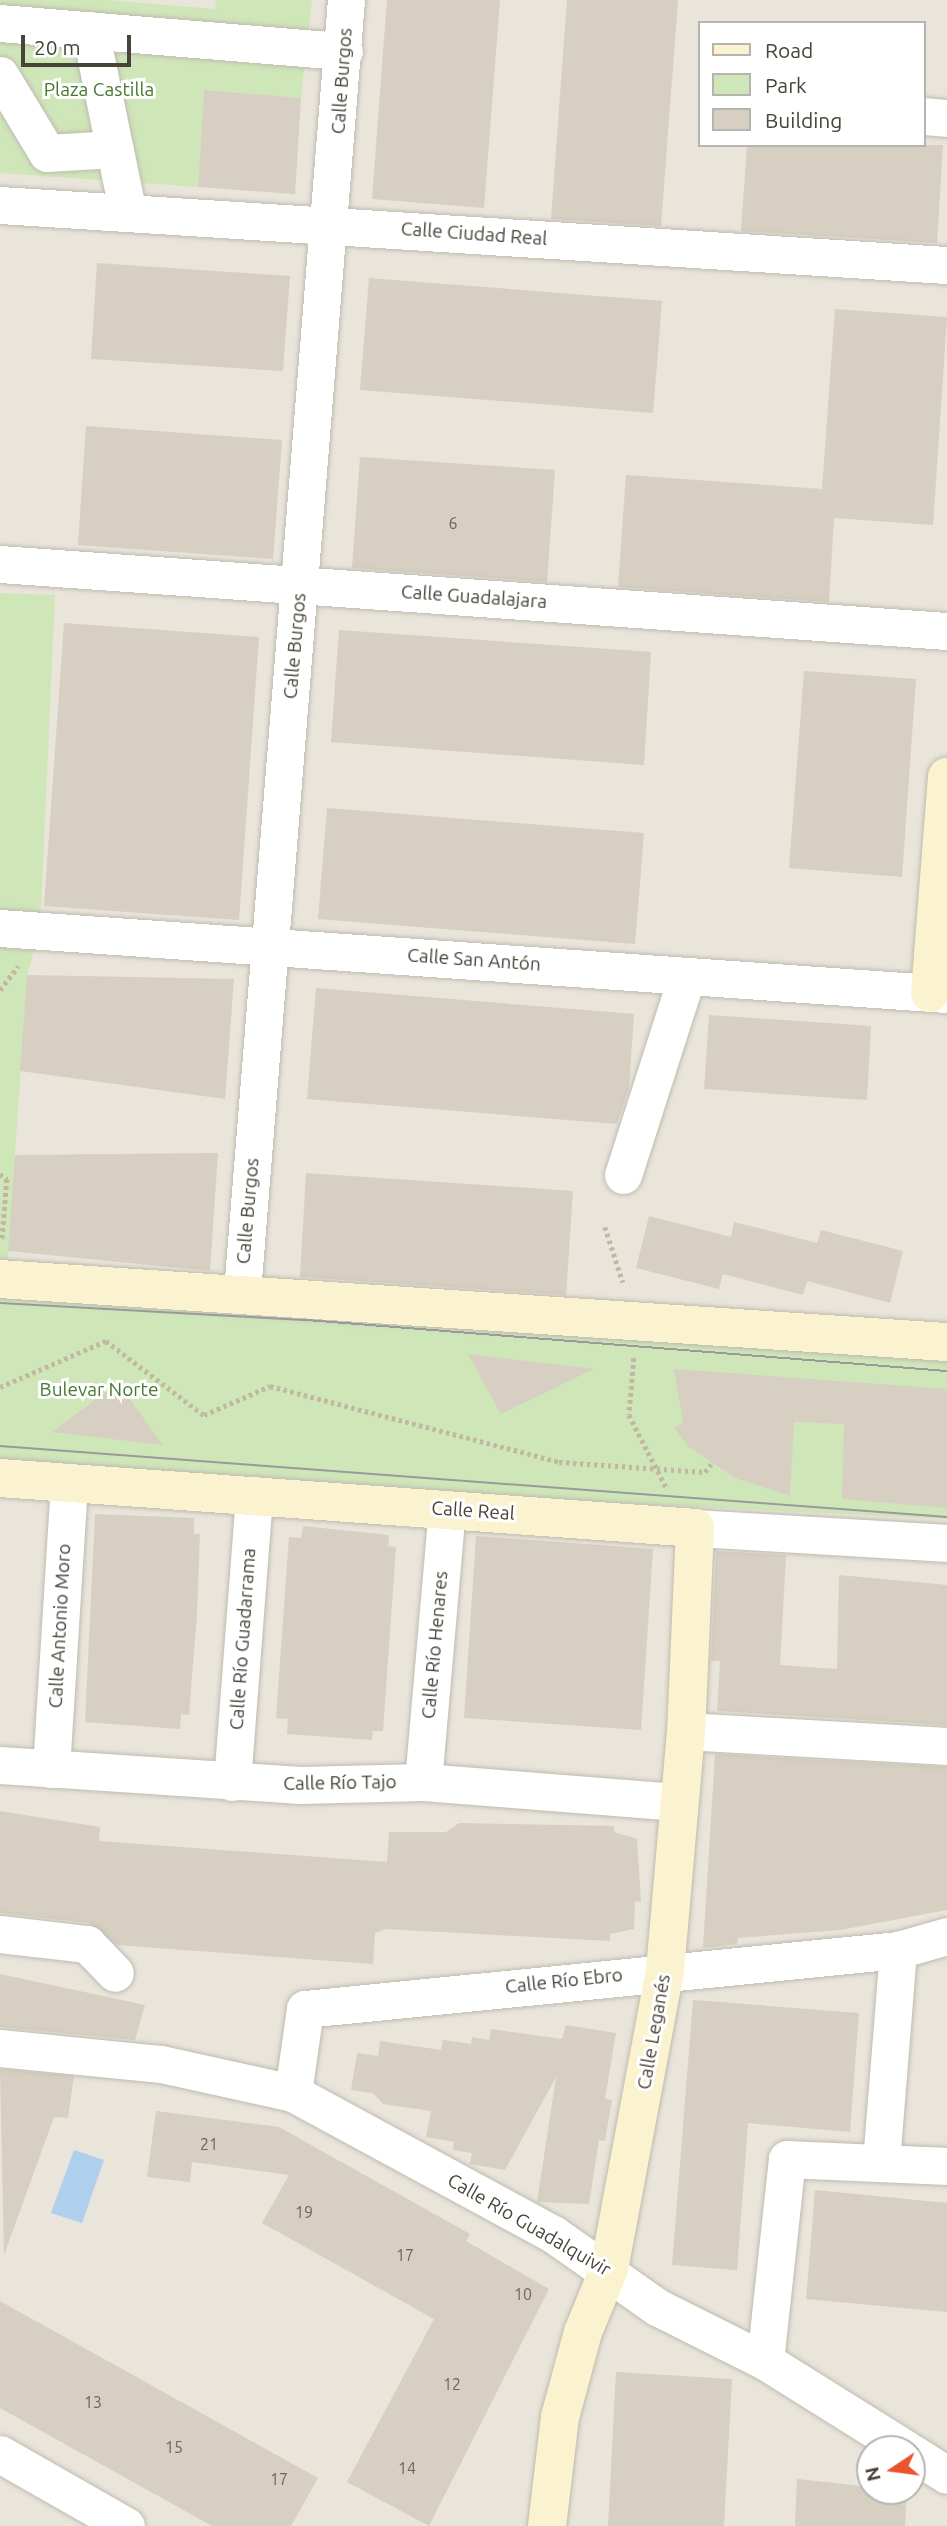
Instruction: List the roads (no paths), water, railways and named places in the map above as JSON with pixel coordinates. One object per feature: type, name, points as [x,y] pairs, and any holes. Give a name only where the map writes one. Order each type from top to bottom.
[{"type":"street","name":"Calle Burgos","points":[[242,1292],[332,225],[346,0]]},
{"type":"street","points":[[0,23],[344,51]]},
{"type":"street","points":[[90,30],[128,213]]},
{"type":"street","points":[[0,75],[47,153],[115,149]]},
{"type":"street","points":[[926,116],[947,118]]},
{"type":"street","name":"Calle Ciudad Real","points":[[0,205],[947,265]]},
{"type":"street","name":"Calle Guadalajara","points":[[0,565],[947,631]]},
{"type":"street","points":[[939,994],[947,777]]},
{"type":"street","name":"Calle San Antón","points":[[0,928],[939,994]]},
{"type":"street","points":[[623,1175],[687,976]]},
{"type":"street","points":[[0,1279],[242,1292],[947,1342]]},
{"type":"street","name":"Calle Real","points":[[0,1478],[447,1508],[695,1528],[947,1543]]},
{"type":"street","name":"Calle Antonio Moro","points":[[51,1769],[69,1483]]},
{"type":"street","name":"Calle Río Guadarrama","points":[[232,1782],[254,1495]]},
{"type":"street","name":"Calle Río Henares","points":[[423,1782],[447,1508]]},
{"type":"street","name":"Calle Leganés","points":[[547,2526],[560,2417],[583,2332],[609,2269],[665,1970],[686,1731],[695,1528]]},
{"type":"street","points":[[686,1731],[947,1746]]},
{"type":"street","name":"Calle Río Tajo","points":[[0,1765],[232,1782],[423,1782],[679,1802]]},
{"type":"street","points":[[0,1934],[87,1944],[115,1973]]},
{"type":"street","points":[[881,2162],[931,1943]]},
{"type":"street","name":"Calle Río Ebro","points":[[293,2094],[305,2009],[931,1943]]},
{"type":"street","points":[[0,2048],[162,2064],[293,2094]]},
{"type":"street","name":"Calle Río Guadalquivir","points":[[293,2094],[609,2269],[657,2307],[765,2361],[884,2435]]},
{"type":"street","points":[[765,2361],[787,2160],[947,2166]]},
{"type":"street","points":[[0,2454],[126,2526]]},
{"type":"street","points":[[926,2462],[947,2475]]},
{"type":"water","points":[[74,2150],[104,2160],[82,2223],[51,2213]]},
{"type":"tram line","points":[[0,1303],[307,1320],[947,1371]]},
{"type":"tram line","points":[[0,1446],[947,1517]]},
{"type":"park label","name":"Plaza Castilla","points":[[99,90]]},
{"type":"park label","name":"Bulevar Norte","points":[[99,1390]]}]
